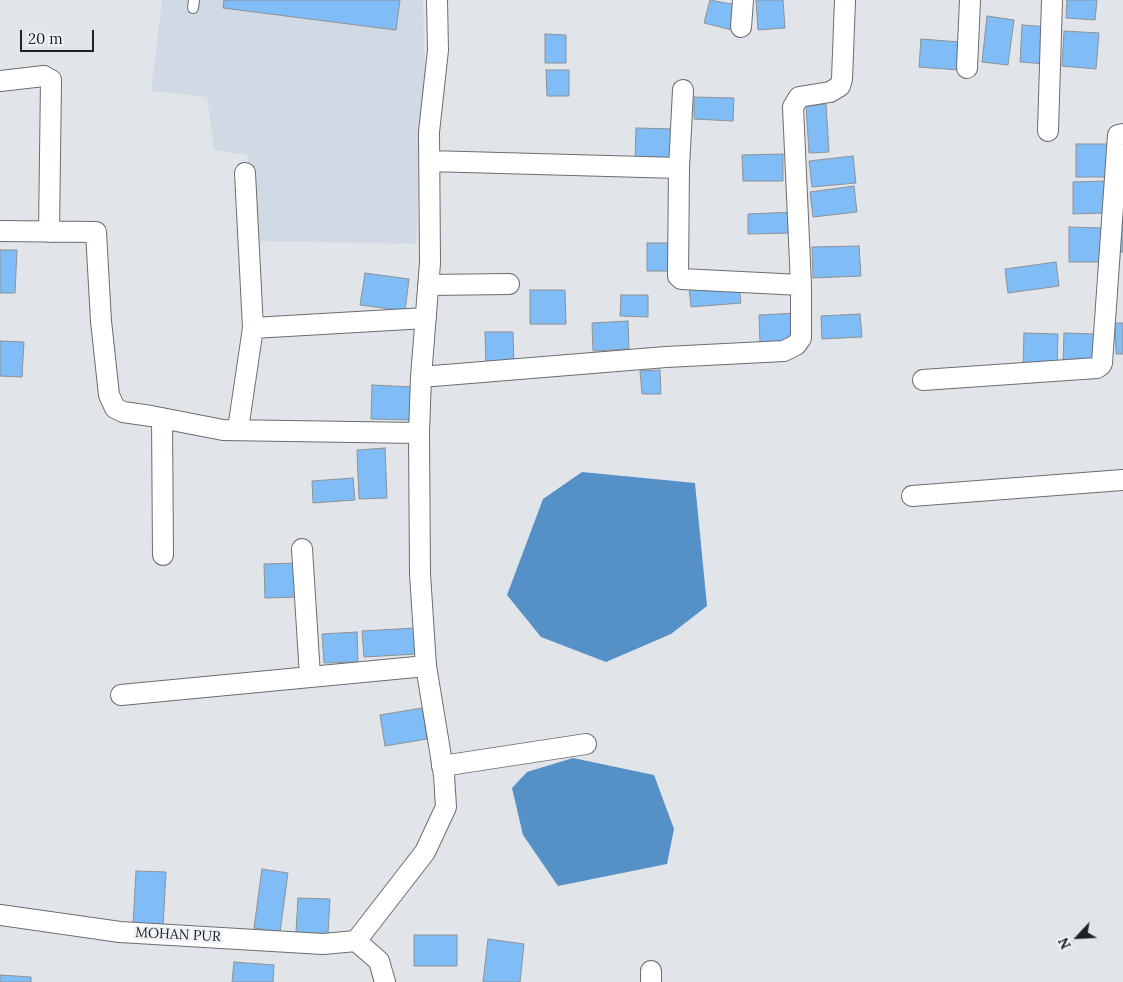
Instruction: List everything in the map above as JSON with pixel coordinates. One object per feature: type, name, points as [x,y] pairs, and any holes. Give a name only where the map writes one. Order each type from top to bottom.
[{"type":"street","points":[[385,982],[378,961],[356,941],[425,852],[446,807],[442,766],[426,666],[420,574],[419,434],[421,378],[430,262],[429,132],[438,50],[437,0]]},
{"type":"street","points":[[741,28],[743,0]]},
{"type":"street","points":[[421,378],[666,357],[784,350],[796,345],[801,338],[801,285],[793,107],[799,96],[830,92],[840,86],[842,79],[845,0]]},
{"type":"street","points":[[967,68],[970,0]]},
{"type":"street","points":[[1048,131],[1052,0]]},
{"type":"street","points":[[0,81],[44,76],[50,80],[49,232]]},
{"type":"street","points":[[684,90],[677,271],[681,279],[801,285]]},
{"type":"street","points":[[923,380],[1097,368],[1102,363],[1118,135],[1123,134]]},
{"type":"street","points":[[429,161],[680,168]]},
{"type":"street","points":[[238,429],[253,328],[245,173]]},
{"type":"street","points":[[0,231],[96,232],[101,321],[109,394],[115,408],[123,412],[223,430],[419,434]]},
{"type":"street","points":[[428,285],[509,284]]},
{"type":"street","points":[[253,328],[426,318]]},
{"type":"street","points":[[162,418],[163,555]]},
{"type":"street","points":[[912,496],[1123,480]]},
{"type":"street","points":[[302,549],[310,676]]},
{"type":"street","points":[[121,695],[426,666]]},
{"type":"street","points":[[442,766],[586,744]]},
{"type":"street","name":"MOHAN PUR","points":[[0,914],[120,932],[323,944],[356,941]]},
{"type":"shaded area","points":[[162,0],[423,0],[425,69],[416,244],[254,241],[247,155],[214,150],[207,97],[151,91]]},
{"type":"water","points":[[582,472],[695,483],[707,606],[671,634],[606,662],[541,637],[507,595],[543,499]]},
{"type":"water","points":[[573,758],[654,775],[674,829],[667,864],[558,886],[523,835],[512,788],[527,772]]},
{"type":"building","points":[[224,0],[400,0],[396,30],[223,8]]},
{"type":"building","points":[[710,0],[742,6],[736,31],[704,23]]},
{"type":"building","points":[[756,0],[783,0],[785,28],[758,30]]},
{"type":"building","points":[[1067,0],[1097,0],[1095,20],[1066,18]]},
{"type":"building","points":[[987,16],[1014,20],[1008,65],[982,62]]},
{"type":"building","points":[[1022,25],[1049,27],[1046,64],[1020,62]]},
{"type":"building","points":[[1064,31],[1099,33],[1096,69],[1062,66]]},
{"type":"building","points":[[545,34],[566,35],[566,63],[545,63]]},
{"type":"building","points":[[921,39],[960,42],[958,70],[919,67]]},
{"type":"building","points":[[546,70],[569,70],[569,96],[547,96]]},
{"type":"building","points":[[694,97],[734,98],[733,121],[694,119]]},
{"type":"building","points":[[826,104],[829,152],[809,153],[806,106]]},
{"type":"building","points":[[636,128],[674,129],[673,163],[635,162]]},
{"type":"building","points":[[1076,144],[1107,144],[1106,177],[1076,177]]},
{"type":"building","points":[[783,154],[783,181],[743,181],[742,155]]},
{"type":"building","points":[[853,156],[856,183],[812,187],[809,161]]},
{"type":"building","points":[[1105,181],[1106,213],[1073,214],[1073,182]]},
{"type":"building","points":[[854,186],[857,212],[813,217],[810,192]]},
{"type":"building","points":[[1121,209],[1123,209],[1123,252],[1118,252]]},
{"type":"building","points":[[794,212],[795,233],[748,234],[748,214]]},
{"type":"building","points":[[1069,227],[1103,228],[1103,262],[1069,262]]},
{"type":"building","points":[[647,243],[671,243],[672,271],[647,271]]},
{"type":"building","points":[[859,246],[861,276],[813,278],[812,247]]},
{"type":"building","points":[[0,250],[17,250],[15,293],[0,293]]},
{"type":"building","points":[[1056,262],[1059,286],[1008,293],[1005,269]]},
{"type":"building","points":[[365,273],[409,279],[405,311],[360,305]]},
{"type":"building","points":[[738,274],[741,303],[691,307],[688,278]]},
{"type":"building","points":[[530,290],[565,290],[566,324],[530,324]]},
{"type":"building","points":[[621,295],[648,295],[648,317],[620,316]]},
{"type":"building","points":[[797,313],[799,342],[760,343],[759,315]]},
{"type":"building","points":[[860,314],[862,337],[822,339],[821,316]]},
{"type":"building","points":[[628,321],[629,349],[593,351],[592,323]]},
{"type":"building","points":[[1115,323],[1123,323],[1123,354],[1116,354]]},
{"type":"building","points":[[485,332],[513,332],[514,367],[486,367]]},
{"type":"building","points":[[1024,333],[1058,334],[1057,367],[1023,366]]},
{"type":"building","points":[[1064,333],[1095,334],[1094,365],[1063,364]]},
{"type":"building","points":[[0,341],[24,342],[22,377],[0,376]]},
{"type":"building","points":[[660,370],[661,394],[642,394],[640,371]]},
{"type":"building","points":[[372,385],[413,387],[412,420],[371,419]]},
{"type":"building","points":[[385,448],[387,498],[359,499],[357,450]]},
{"type":"building","points":[[353,478],[355,500],[313,503],[312,481]]},
{"type":"building","points":[[297,563],[299,597],[265,598],[264,564]]},
{"type":"building","points":[[415,628],[417,654],[364,657],[362,631]]},
{"type":"building","points":[[357,632],[358,662],[324,663],[322,634]]},
{"type":"building","points":[[422,708],[427,739],[385,746],[380,715]]},
{"type":"building","points":[[262,869],[288,873],[280,932],[254,928]]},
{"type":"building","points":[[136,871],[166,872],[163,927],[133,925]]},
{"type":"building","points":[[298,898],[330,899],[328,934],[296,932]]},
{"type":"building","points":[[414,935],[457,935],[457,966],[414,966]]},
{"type":"building","points":[[488,939],[524,944],[520,982],[483,982]]},
{"type":"building","points":[[234,962],[274,965],[273,982],[232,982]]},
{"type":"building","points":[[0,975],[31,977],[31,982],[0,982]]}]
